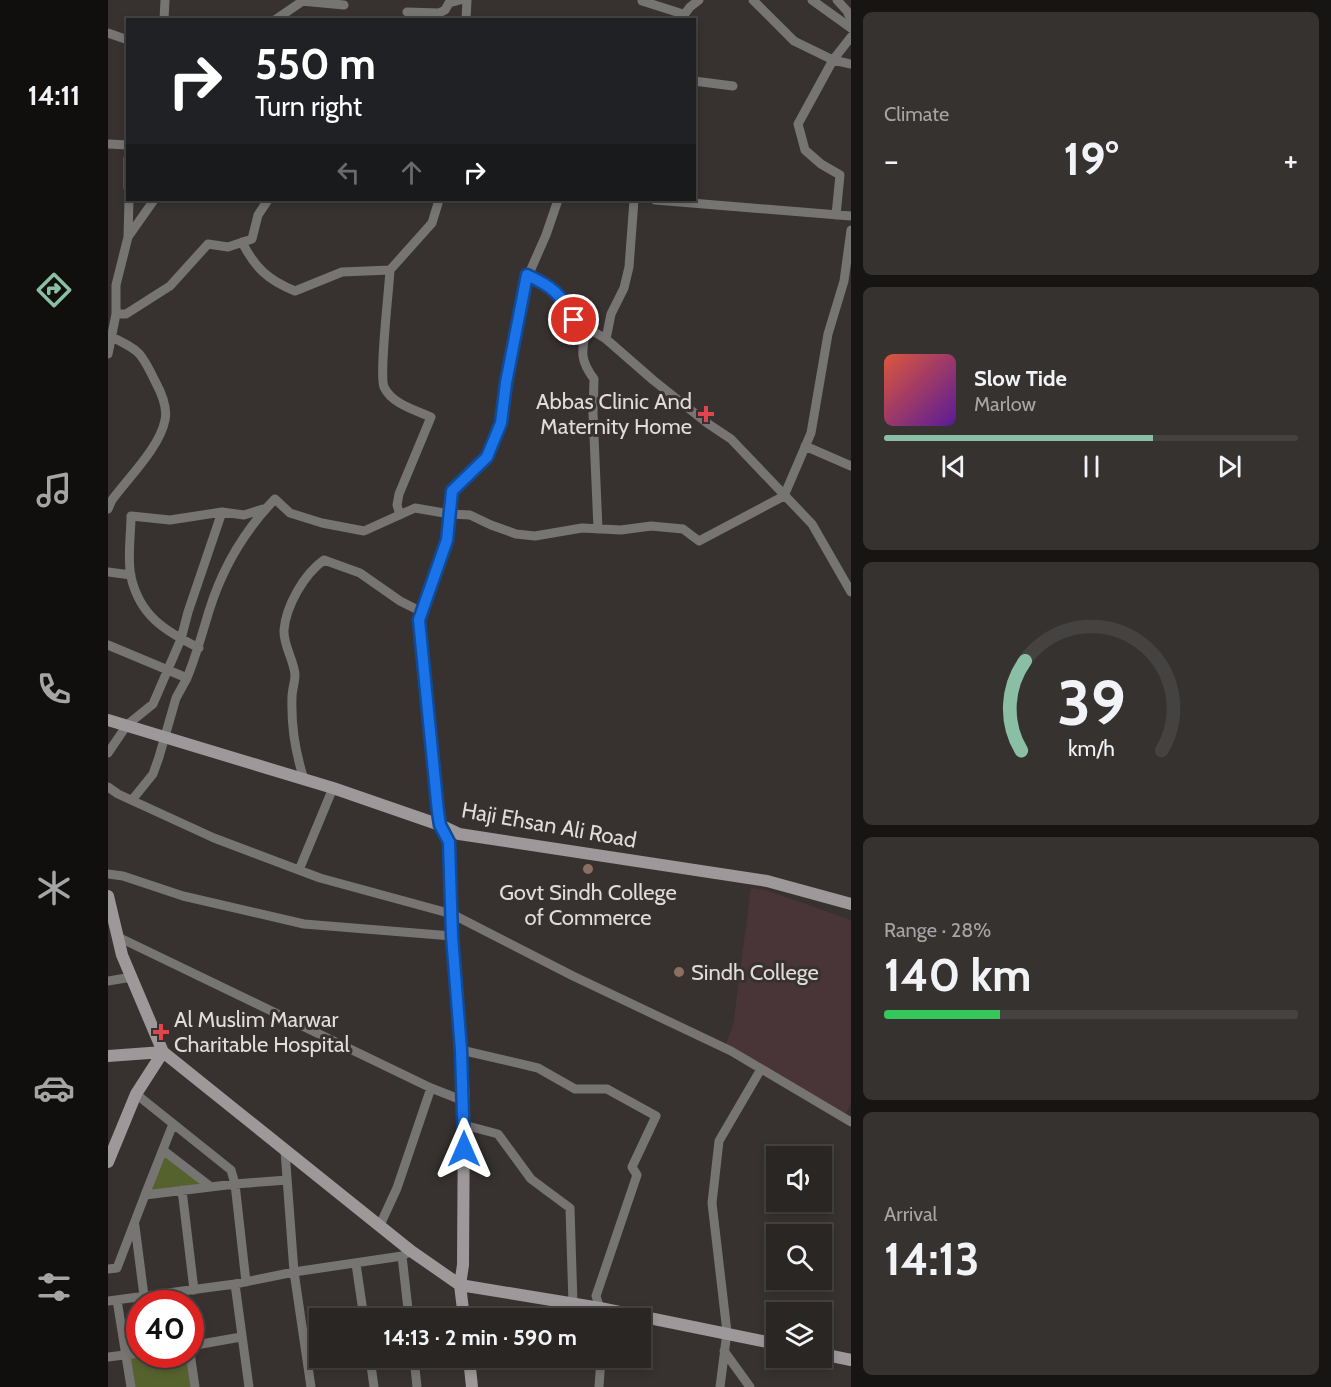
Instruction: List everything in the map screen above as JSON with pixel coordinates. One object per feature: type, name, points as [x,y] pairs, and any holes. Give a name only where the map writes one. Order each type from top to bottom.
[{"type":"street","points":[[164,18],[165,0]]},
{"type":"street","points":[[407,12],[439,13],[445,10],[449,3],[460,0]]},
{"type":"street","points":[[466,18],[467,0]]},
{"type":"street","points":[[642,2],[682,17],[699,0]]},
{"type":"street","points":[[753,0],[794,41],[832,60],[851,64]]},
{"type":"street","points":[[812,0],[851,28]]},
{"type":"street","points":[[837,0],[847,11],[851,20]]},
{"type":"street","points":[[278,18],[303,1],[344,5]]},
{"type":"street","points":[[108,33],[126,39]]},
{"type":"street","points":[[836,215],[840,175],[821,164],[805,150],[798,124],[832,60],[851,38]]},
{"type":"street","points":[[696,81],[733,86]]},
{"type":"street","points":[[108,144],[126,145]]},
{"type":"street","points":[[108,354],[116,314],[116,285],[128,237],[129,201]]},
{"type":"street","points":[[128,237],[153,201]]},
{"type":"street","points":[[116,314],[126,314],[171,286],[208,244],[228,247],[252,239],[258,215],[267,201]]},
{"type":"street","points":[[400,515],[397,505],[399,494],[431,417],[395,400],[384,386],[383,358],[390,270],[432,223],[439,201]]},
{"type":"street","points":[[463,1308],[460,1285],[463,1265],[464,1101],[452,936],[449,842],[440,825],[419,620],[447,540],[452,491],[487,457],[501,423],[510,361],[527,275],[546,235],[558,201]]},
{"type":"street","points":[[606,339],[611,314],[624,288],[629,267],[634,201]]},
{"type":"street","points":[[667,201],[851,216]]},
{"type":"street","points":[[132,800],[153,774],[176,698],[188,678],[224,573],[255,519],[275,499],[290,513],[321,523],[364,531],[415,508],[470,515],[516,534],[536,536],[582,528],[621,530],[651,526],[683,529],[699,541],[784,496],[811,433],[828,334],[844,281],[851,231]]},
{"type":"street","points":[[242,242],[250,257],[274,282],[295,291],[342,272],[390,270]]},
{"type":"street","points":[[527,275],[548,285],[563,299],[574,320],[606,339],[662,387],[731,439],[812,524],[851,592]]},
{"type":"street","points":[[586,327],[583,347],[584,365],[594,379],[593,413],[598,529]]},
{"type":"street","points":[[108,509],[159,437],[166,419],[163,397],[146,361],[136,349],[112,337]]},
{"type":"street","points":[[805,446],[851,466]]},
{"type":"street","points":[[199,648],[162,628],[146,612],[131,575],[131,516],[170,520],[222,512],[244,515],[266,508]]},
{"type":"street","points":[[108,753],[127,725],[153,704],[181,639],[222,512]]},
{"type":"street","points":[[304,778],[295,752],[292,695],[295,674],[284,631],[293,599],[313,567],[324,560],[360,573],[422,612]]},
{"type":"street","points":[[108,572],[131,575]]},
{"type":"street","points":[[108,645],[188,678]]},
{"type":"street","name":"Haji Ehsan Ali Road","points":[[108,720],[304,778],[440,825],[459,834],[767,881],[851,904]]},
{"type":"street","points":[[108,787],[214,838],[320,878],[452,914],[573,976],[731,1051],[851,1122]]},
{"type":"street","points":[[299,870],[333,788]]},
{"type":"street","points":[[108,874],[123,876],[183,896],[304,924],[452,936]]},
{"type":"street","points":[[108,896],[122,955],[163,1052],[380,1225],[406,1254],[460,1285],[586,1308]]},
{"type":"street","points":[[117,937],[431,1088],[464,1101]]},
{"type":"street","points":[[108,981],[132,976]]},
{"type":"street","points":[[461,1050],[538,1068],[575,1089],[607,1089],[656,1116],[632,1167],[637,1175],[596,1296],[600,1308]]},
{"type":"street","points":[[108,1056],[163,1052]]},
{"type":"street","points":[[108,1162],[136,1094],[163,1052]]},
{"type":"street","points":[[720,1387],[727,1332],[712,1203],[719,1142],[760,1069]]},
{"type":"street","points":[[380,1225],[397,1188],[431,1088]]},
{"type":"street","points":[[136,1094],[231,1170],[235,1184],[246,1282]]},
{"type":"street","points":[[108,1269],[117,1268],[173,1124]]},
{"type":"street","points":[[464,1125],[498,1134],[531,1179],[570,1208],[573,1304]]},
{"type":"street","points":[[163,1150],[211,1186]]},
{"type":"street","points":[[285,1151],[294,1272],[311,1387]]},
{"type":"street","points":[[146,1195],[211,1186],[287,1180]]},
{"type":"street","points":[[182,1190],[194,1290],[406,1254]]},
{"type":"street","points":[[135,1223],[143,1290]]},
{"type":"street","points":[[406,1254],[409,1308]]},
{"type":"street","points":[[356,1263],[363,1308]]},
{"type":"street","points":[[235,1284],[249,1387]]},
{"type":"street","points":[[112,1300],[131,1387]]},
{"type":"street","points":[[651,1320],[727,1332],[766,1341]]},
{"type":"street","points":[[204,1344],[241,1337]]},
{"type":"street","points":[[724,1351],[750,1387]]},
{"type":"street","points":[[108,1357],[124,1355]]},
{"type":"street","points":[[832,1356],[851,1360]]},
{"type":"street","points":[[192,1368],[195,1387]]},
{"type":"street","points":[[371,1368],[374,1387]]},
{"type":"street","points":[[415,1368],[417,1387]]},
{"type":"street","points":[[470,1368],[472,1387]]},
{"type":"street","points":[[599,1387],[600,1368]]},
{"type":"shaded area","points":[[751,888],[766,890],[851,920],[851,1103],[844,1118],[724,1048],[733,1026]]},
{"type":"green space","points":[[163,1150],[211,1187],[145,1195]]},
{"type":"green space","points":[[127,1368],[192,1368],[195,1387],[131,1387]]},
{"type":"place","name":"Abbas Clinic And Maternity Home","points":[[706,414]]},
{"type":"place","name":"Govt Sindh College of Commerce","points":[[588,869]]},
{"type":"place","name":"Sindh College","points":[[679,972]]},
{"type":"place","name":"Al Muslim Marwar Charitable Hospital","points":[[161,1032]]},
{"type":"route","points":[[464,1149],[464,1101],[452,936],[449,842],[440,825],[438,812],[419,620],[447,540],[452,491],[487,457],[501,423],[506,383],[527,275],[548,285],[563,299],[574,320]]}]
